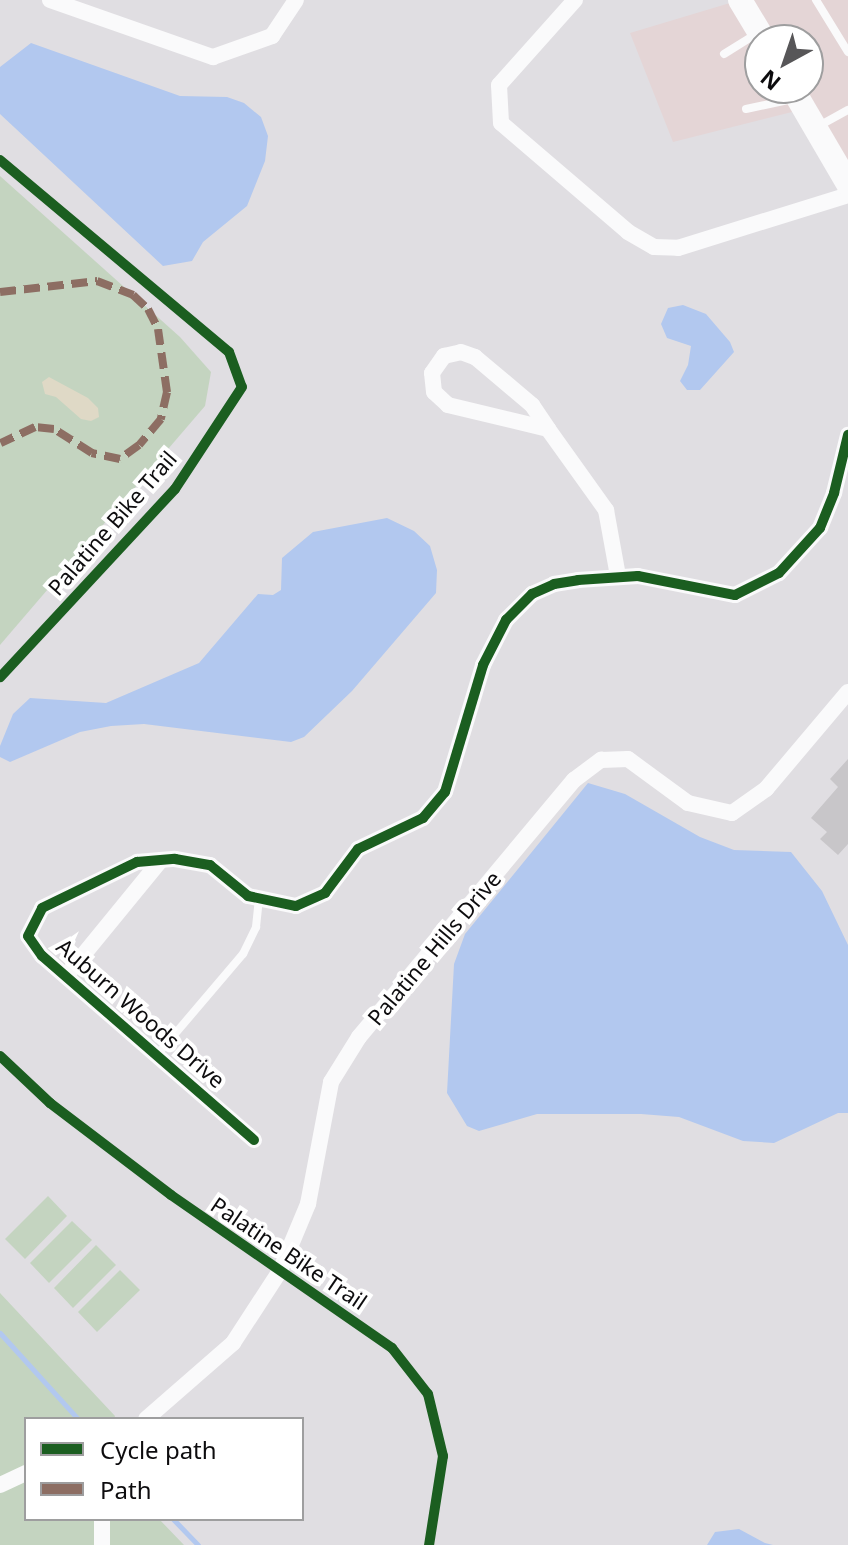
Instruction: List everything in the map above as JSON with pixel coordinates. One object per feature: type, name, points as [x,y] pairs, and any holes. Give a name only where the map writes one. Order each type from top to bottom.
[{"type":"main road","points":[[740,0],[754,24]]},
{"type":"main road","points":[[801,104],[848,184]]},
{"type":"street","points":[[50,0],[213,57],[272,36],[296,0]]},
{"type":"street","points":[[575,0],[499,85],[501,123],[628,232],[654,247],[678,248],[848,195]]},
{"type":"street","points":[[548,429],[448,405],[434,392],[432,373],[444,356],[461,352],[475,357],[532,405],[606,510],[618,576]]},
{"type":"street","name":"Auburn Woods Drive","points":[[254,1140],[42,956],[28,936],[42,908],[137,862],[161,860],[210,865],[248,896],[296,906],[325,893],[358,849],[423,818],[445,792],[483,665],[506,620],[532,594],[554,584],[638,576],[735,595],[779,573],[820,528],[834,493],[848,435]]},
{"type":"street","name":"Palatine Hills Drive","points":[[148,1417],[233,1343],[280,1271],[308,1204],[331,1082],[359,1037],[574,780],[601,760],[628,759],[688,803],[732,813],[766,789],[848,692]]},
{"type":"street","points":[[66,976],[161,860]]},
{"type":"street","points":[[0,1485],[24,1474]]},
{"type":"street","points":[[102,1521],[102,1545]]},
{"type":"lane","points":[[816,0],[848,52]]},
{"type":"lane","points":[[724,54],[744,44]]},
{"type":"lane","points":[[746,109],[761,104]]},
{"type":"lane","points":[[815,128],[848,110]]},
{"type":"lane","points":[[157,1055],[243,954],[256,927],[259,898]]},
{"type":"shaded area","points":[[740,0],[848,0],[848,184],[804,109],[673,142],[630,33]]},
{"type":"green space","points":[[0,176],[180,337],[211,372],[205,406],[0,645]]},
{"type":"green space","points":[[48,1196],[67,1216],[25,1259],[5,1239]]},
{"type":"green space","points":[[72,1221],[92,1240],[49,1283],[30,1263]]},
{"type":"green space","points":[[96,1245],[116,1265],[73,1308],[54,1288]]},
{"type":"green space","points":[[120,1270],[140,1290],[97,1332],[78,1312]]},
{"type":"green space","points":[[0,1293],[115,1416],[24,1417],[24,1521],[161,1521],[184,1545],[0,1545]]},
{"type":"sand","points":[[49,377],[88,398],[98,408],[99,417],[91,421],[81,419],[56,397],[45,394],[42,382]]},
{"type":"water","points":[[31,43],[180,96],[227,97],[244,103],[261,117],[268,136],[265,161],[247,206],[203,242],[192,261],[163,266],[0,114],[0,67]]},
{"type":"water","points":[[683,305],[706,314],[730,342],[734,352],[700,390],[687,390],[680,381],[688,365],[691,346],[667,338],[661,324],[668,308]]},
{"type":"water","points":[[387,518],[414,531],[430,546],[437,570],[436,593],[352,691],[304,737],[291,742],[144,724],[111,726],[80,732],[10,762],[0,757],[0,746],[13,714],[30,698],[106,703],[199,663],[258,594],[273,595],[281,590],[282,558],[313,532]]},
{"type":"water","points":[[588,783],[625,794],[700,837],[734,850],[791,852],[822,891],[848,945],[848,1113],[838,1113],[774,1143],[743,1141],[679,1117],[641,1114],[537,1114],[479,1131],[467,1126],[447,1093],[454,964],[465,934]]},
{"type":"water","points":[[739,1529],[773,1545],[707,1545],[715,1532]]},
{"type":"building","points":[[848,759],[848,844],[838,855],[820,839],[827,832],[811,818],[838,787],[830,779]]},
{"type":"waterway","points":[[0,1333],[76,1417]]},
{"type":"waterway","points":[[175,1521],[198,1545]]},
{"type":"marked path","points":[[0,292],[97,281],[133,295],[148,309],[158,329],[167,392],[161,419],[139,445],[120,459],[92,453],[54,429],[35,427],[0,443]]},
{"type":"cycle path","name":"Palatine Bike Trail","points":[[0,160],[229,352],[242,387],[175,489],[0,677]]},
{"type":"cycle path","points":[[254,1140],[42,956],[28,936],[42,908],[137,862],[175,859],[210,865],[248,896],[296,906],[325,893],[358,849],[423,818],[445,792],[483,665],[506,620],[532,594],[554,584],[638,576],[735,595],[779,573],[820,528],[834,493],[848,435]]},
{"type":"cycle path","name":"Palatine Bike Trail","points":[[0,1056],[50,1103],[171,1195],[392,1348],[428,1394],[443,1456],[429,1545]]}]
